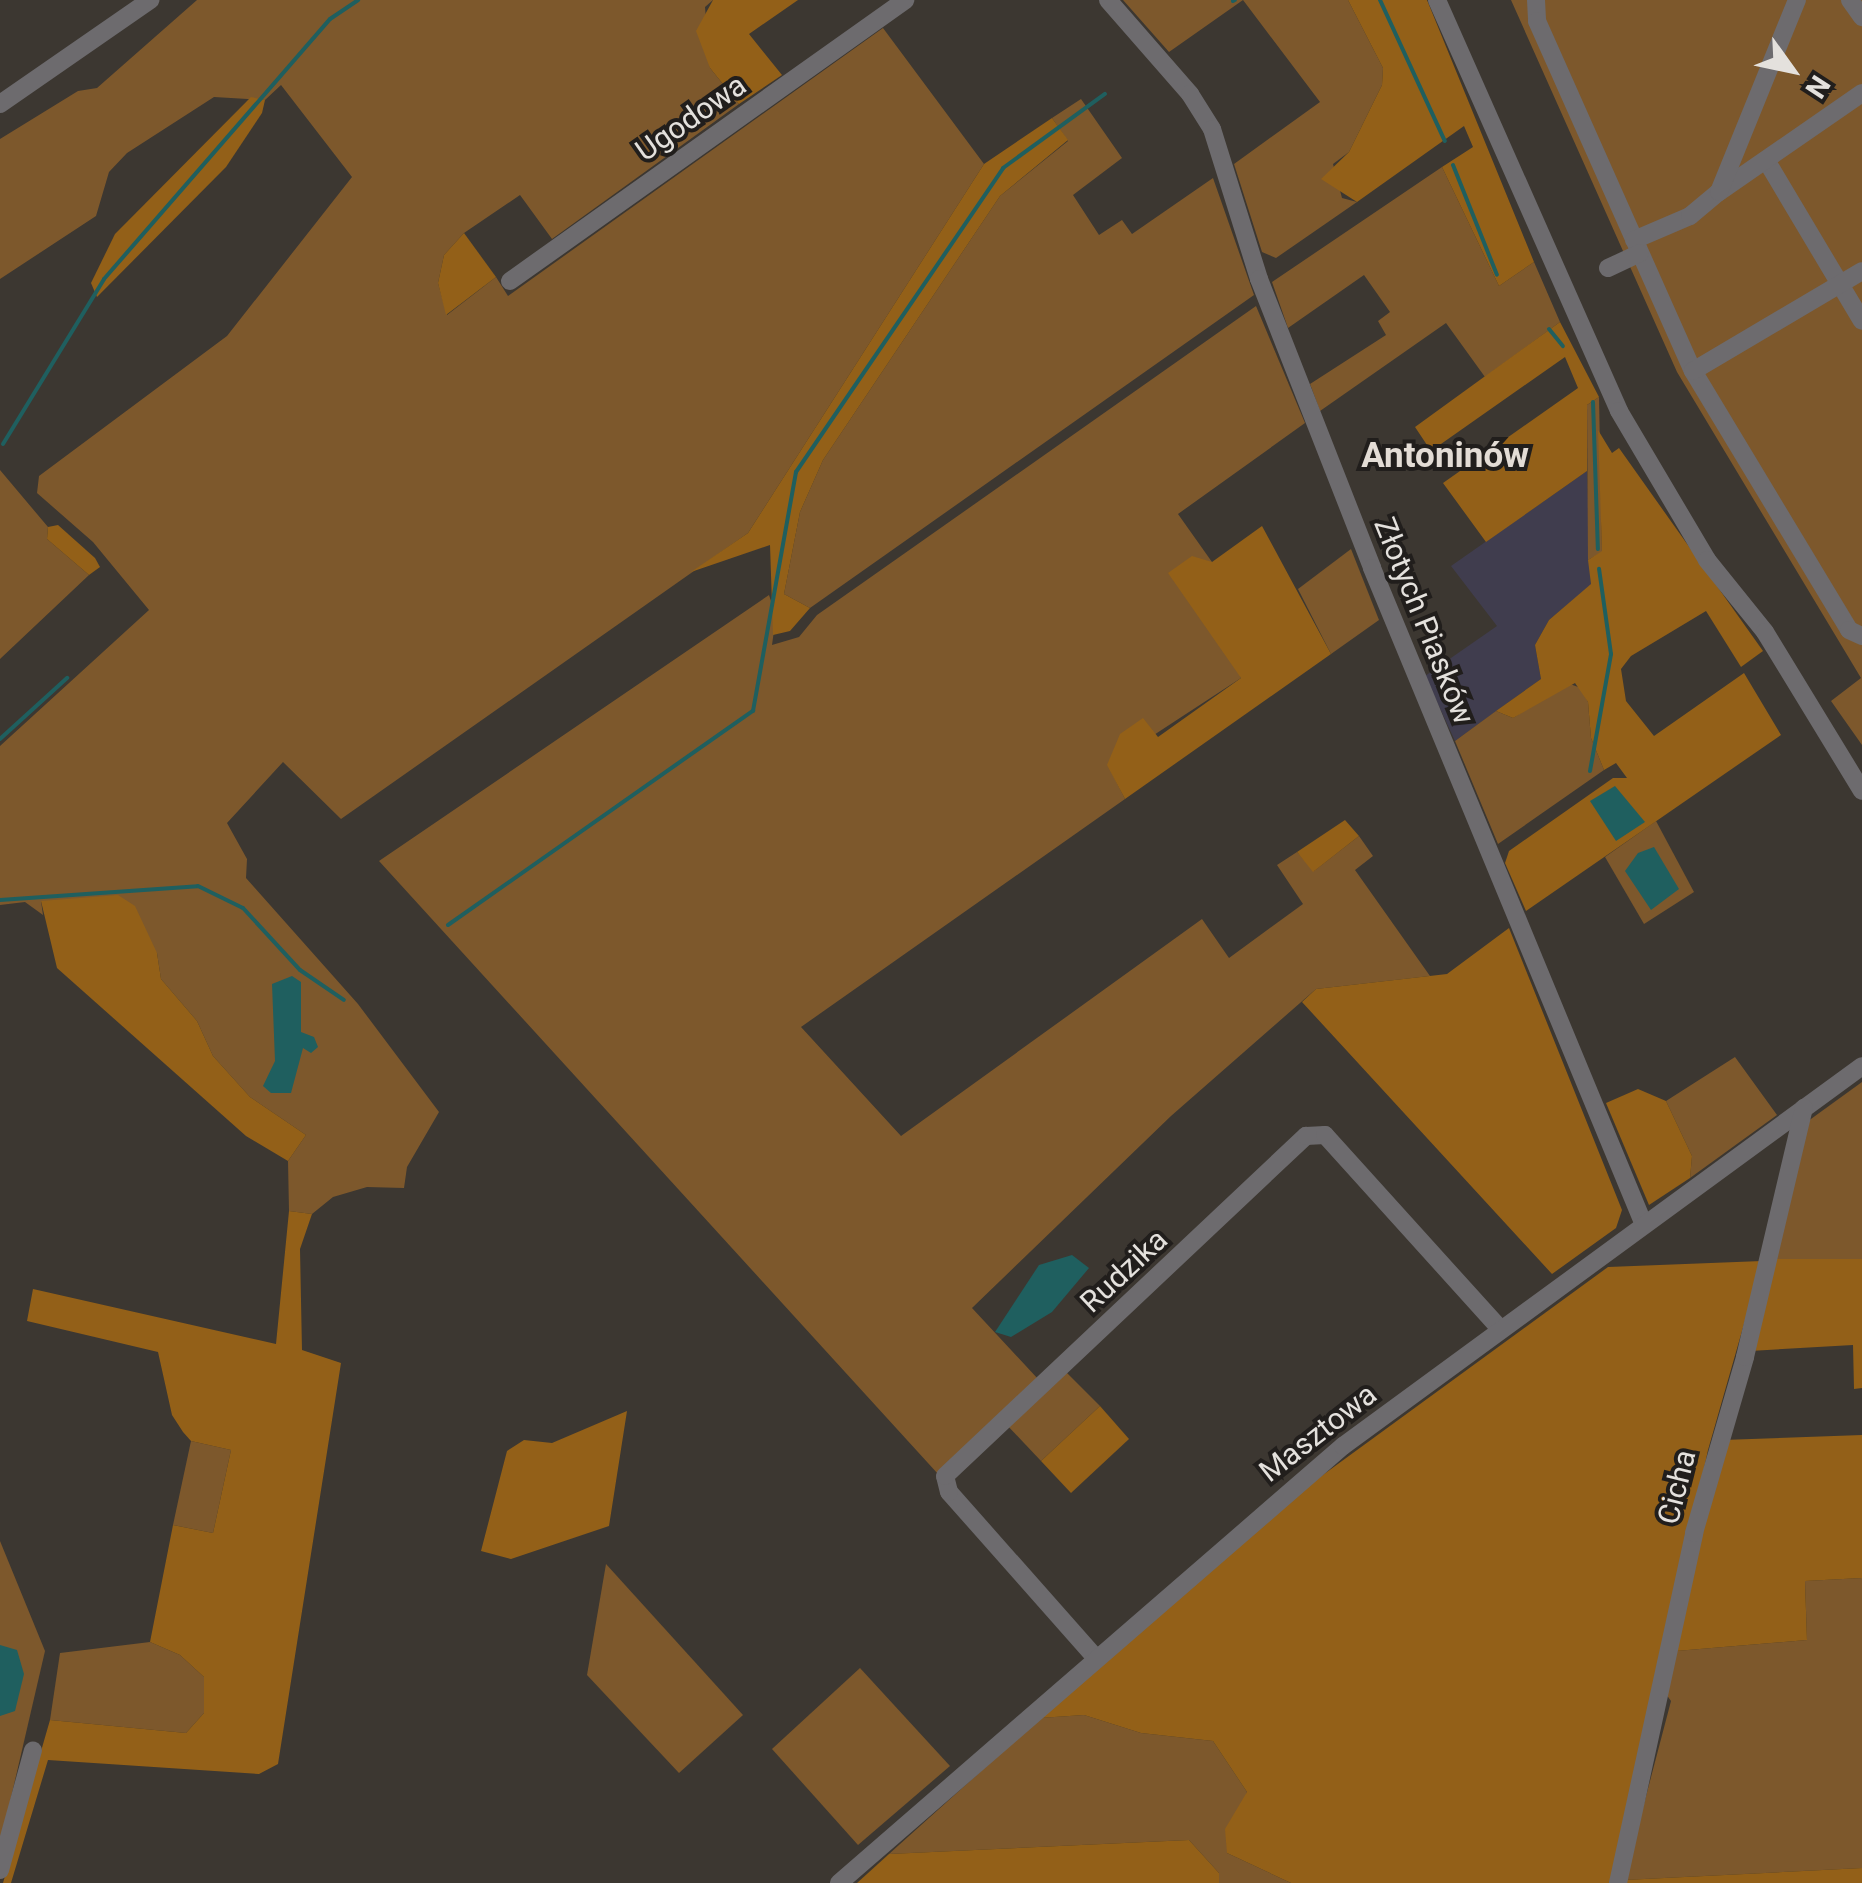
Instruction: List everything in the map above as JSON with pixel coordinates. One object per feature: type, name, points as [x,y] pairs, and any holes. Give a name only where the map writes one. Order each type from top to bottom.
[{"type":"street","points":[[0,104],[150,0]]},
{"type":"street","name":"Ugodowa","points":[[510,281],[905,0]]},
{"type":"street","name":"Złotych Piasków","points":[[1108,0],[1190,94],[1212,129],[1259,279],[1364,550],[1644,1225]]},
{"type":"street","points":[[1437,0],[1619,412],[1707,560],[1765,632],[1862,791]]},
{"type":"street","points":[[1536,0],[1537,22],[1693,371],[1849,630],[1862,636]]},
{"type":"street","points":[[1720,192],[1797,0]]},
{"type":"street","points":[[1850,0],[1862,17]]},
{"type":"street","points":[[1608,268],[1690,216],[1862,93]]},
{"type":"street","points":[[1766,160],[1862,321]]},
{"type":"street","points":[[1693,371],[1862,271]]},
{"type":"street","name":"Masztowa","points":[[839,1883],[1095,1657],[1343,1446],[1862,1066]]},
{"type":"street","name":"Cicha","points":[[1618,1883],[1714,1449],[1744,1357],[1804,1108]]},
{"type":"street","name":"Rudzika","points":[[1095,1657],[949,1492],[946,1476],[1306,1136],[1324,1135],[1500,1329]]},
{"type":"street","points":[[0,1870],[32,1750]]},
{"type":"shaded area","points":[[197,0],[713,0],[705,7],[710,68],[739,104],[552,239],[520,195],[464,233],[444,255],[438,283],[447,315],[496,277],[508,296],[883,28],[984,164],[748,533],[341,819],[283,762],[227,823],[247,859],[246,878],[358,1004],[439,1112],[407,1167],[404,1188],[367,1187],[333,1197],[312,1214],[289,1211],[288,1161],[306,1135],[250,1097],[213,1056],[197,1021],[161,979],[157,953],[41,901],[43,915],[25,902],[0,905],[0,746],[149,610],[93,542],[37,493],[39,476],[227,336],[352,177],[281,85],[265,100],[214,97],[127,153],[109,172],[96,216],[0,279],[0,139],[78,91],[97,88]]},
{"type":"shaded area","points":[[713,0],[798,0],[749,34],[782,75],[739,104],[710,68],[696,31]]},
{"type":"shaded area","points":[[1123,0],[1243,0],[1169,52]]},
{"type":"shaded area","points":[[1243,0],[1348,0],[1383,68],[1382,85],[1349,152],[1333,164],[1342,198],[1357,202],[1276,258],[1262,252],[1234,164],[1320,102]]},
{"type":"shaded area","points":[[1348,0],[1427,0],[1534,262],[1499,286],[1442,167],[1473,147],[1464,126],[1357,202],[1321,179],[1349,152],[1382,85],[1383,68]]},
{"type":"shaded area","points":[[1511,0],[1862,0],[1862,745],[1831,701],[1861,678],[1677,372]]},
{"type":"shaded area","points":[[251,97],[265,100],[262,113],[226,167],[97,297],[91,283],[115,234]]},
{"type":"shaded area","points":[[1081,99],[1122,158],[1073,195],[1099,235],[1122,220],[1132,234],[1213,178],[1254,295],[810,608],[784,594],[800,512],[823,460],[1000,196],[1068,141],[1052,118]]},
{"type":"shaded area","points":[[1052,118],[1068,140],[1000,196],[823,460],[800,512],[784,594],[810,608],[790,631],[773,635],[770,545],[691,572],[748,533],[984,164]]},
{"type":"shaded area","points":[[1442,167],[1499,286],[1534,262],[1560,322],[1485,377],[1446,323],[1320,411],[1310,384],[1386,335],[1378,321],[1390,312],[1364,275],[1288,328],[1272,282]]},
{"type":"shaded area","points":[[464,233],[496,277],[446,315],[438,283],[444,255]]},
{"type":"shaded area","points":[[1256,306],[1305,423],[1178,514],[1212,562],[1198,563],[1241,678],[1108,765],[1125,799],[801,1027],[901,1136],[1202,919],[1229,958],[1303,904],[1277,865],[1297,852],[1314,871],[1359,836],[1373,856],[1355,870],[1430,976],[1316,989],[1171,1116],[972,1308],[1038,1379],[938,1474],[379,861],[769,595],[776,616],[772,645],[799,637],[817,615]]},
{"type":"shaded area","points":[[1560,322],[1599,397],[1587,405],[1587,471],[1486,542],[1443,483],[1578,388],[1565,357],[1431,451],[1415,427]]},
{"type":"shaded area","points":[[1599,397],[1602,552],[1588,560],[1587,405]]},
{"type":"shaded area","points":[[1598,430],[1612,453],[1619,448],[1763,651],[1741,667],[1706,611],[1631,656],[1621,669],[1626,701],[1654,736],[1744,673],[1781,735],[1526,911],[1505,863],[1509,851],[1613,778],[1627,778],[1616,763],[1604,770],[1591,738],[1588,702],[1575,683],[1513,718],[1496,711],[1541,679],[1535,645],[1549,620],[1591,584],[1588,560],[1602,551]]},
{"type":"shaded area","points":[[0,470],[48,527],[47,539],[89,575],[0,659]]},
{"type":"shaded area","points":[[1587,471],[1591,585],[1549,620],[1535,645],[1541,679],[1455,741],[1425,676],[1497,626],[1451,566]]},
{"type":"shaded area","points":[[58,525],[100,567],[89,575],[47,539],[48,527]]},
{"type":"shaded area","points":[[1262,526],[1331,654],[1125,799],[1107,765],[1120,734],[1143,718],[1158,737],[1241,678],[1168,573],[1192,556],[1212,562]]},
{"type":"shaded area","points":[[1351,549],[1379,620],[1331,654],[1298,589]]},
{"type":"shaded area","points":[[1567,683],[1581,688],[1588,702],[1591,738],[1604,770],[1498,844],[1455,741],[1496,711],[1513,718]]},
{"type":"shaded area","points":[[1345,820],[1359,836],[1313,872],[1297,852]]},
{"type":"shaded area","points":[[1656,821],[1694,892],[1644,924],[1605,857]]},
{"type":"shaded area","points":[[118,895],[135,906],[157,953],[161,979],[197,1021],[213,1056],[250,1097],[306,1135],[288,1161],[246,1136],[57,968],[41,901]]},
{"type":"shaded area","points":[[1509,928],[1622,1210],[1616,1228],[1552,1274],[1302,1002],[1316,989],[1447,974]]},
{"type":"shaded area","points":[[1735,1057],[1777,1115],[1690,1178],[1692,1156],[1666,1101]]},
{"type":"shaded area","points":[[1862,1082],[1862,1259],[1775,1259],[1804,1124]]},
{"type":"shaded area","points":[[1638,1089],[1666,1101],[1692,1156],[1690,1178],[1649,1205],[1606,1103]]},
{"type":"shaded area","points":[[289,1211],[312,1214],[300,1249],[302,1350],[341,1363],[278,1764],[259,1774],[48,1760],[11,1883],[3,1883],[50,1720],[186,1733],[204,1713],[204,1677],[180,1655],[150,1642],[173,1525],[213,1533],[231,1450],[191,1441],[183,1432],[172,1415],[158,1352],[27,1321],[33,1289],[276,1344]]},
{"type":"shaded area","points":[[1775,1259],[1862,1259],[1862,1388],[1854,1389],[1853,1345],[1750,1351]]},
{"type":"shaded area","points":[[1762,1261],[1708,1450],[1615,1883],[1291,1883],[1227,1853],[1225,1829],[1247,1792],[1213,1741],[1141,1733],[1084,1715],[1040,1718],[1294,1496],[1608,1267]]},
{"type":"shaded area","points":[[1064,1370],[1100,1406],[1041,1461],[1006,1424]]},
{"type":"shaded area","points":[[1100,1406],[1129,1439],[1071,1493],[1041,1461]]},
{"type":"shaded area","points":[[627,1411],[609,1526],[511,1559],[481,1551],[507,1451],[524,1440],[552,1443]]},
{"type":"shaded area","points":[[1862,1435],[1862,1578],[1805,1581],[1807,1640],[1676,1651],[1723,1440]]},
{"type":"shaded area","points":[[191,1441],[231,1450],[213,1533],[173,1525]]},
{"type":"shaded area","points":[[0,1541],[45,1651],[0,1845]]},
{"type":"shaded area","points":[[606,1564],[743,1715],[679,1773],[587,1675]]},
{"type":"shaded area","points":[[1862,1578],[1862,1868],[1624,1880],[1671,1701],[1666,1694],[1676,1651],[1807,1640],[1805,1581]]},
{"type":"shaded area","points":[[150,1642],[180,1655],[204,1677],[204,1713],[186,1733],[50,1720],[60,1653]]},
{"type":"shaded area","points":[[860,1668],[950,1766],[858,1845],[772,1749]]},
{"type":"shaded area","points":[[1084,1715],[1141,1733],[1213,1741],[1247,1792],[1227,1853],[1291,1883],[1219,1883],[1219,1873],[1189,1840],[889,1854],[1040,1718]]},
{"type":"shaded area","points":[[1189,1840],[1219,1873],[1219,1883],[857,1883],[889,1854]]},
{"type":"shaded area","points":[[1862,1868],[1862,1883],[1623,1883],[1624,1880]]},
{"type":"water","points":[[1615,786],[1645,822],[1616,841],[1590,801]]},
{"type":"water","points":[[1654,847],[1679,889],[1651,910],[1625,871],[1638,853]]},
{"type":"water","points":[[292,976],[301,982],[301,1032],[314,1037],[318,1047],[311,1053],[303,1048],[291,1093],[271,1093],[263,1086],[275,1061],[272,984]]},
{"type":"water","points":[[1072,1255],[1089,1268],[1052,1312],[1011,1337],[995,1332],[1039,1265]]},
{"type":"water","points":[[0,1645],[17,1650],[24,1674],[15,1711],[0,1716]]},
{"type":"waterway","points":[[3,444],[104,279],[330,19],[358,0]]},
{"type":"waterway","points":[[1380,0],[1445,141]]},
{"type":"waterway","points":[[448,925],[753,711],[796,472],[1003,168],[1105,94]]},
{"type":"waterway","points":[[1453,165],[1497,275]]},
{"type":"waterway","points":[[1549,329],[1563,346]]},
{"type":"waterway","points":[[1593,402],[1598,549]]},
{"type":"waterway","points":[[1590,771],[1611,654],[1599,569]]},
{"type":"waterway","points":[[0,739],[67,678]]},
{"type":"waterway","points":[[0,900],[198,886],[243,908],[300,970],[344,1000]]},
{"type":"district","name":"Antoninów","points":[[1445,456]]}]
